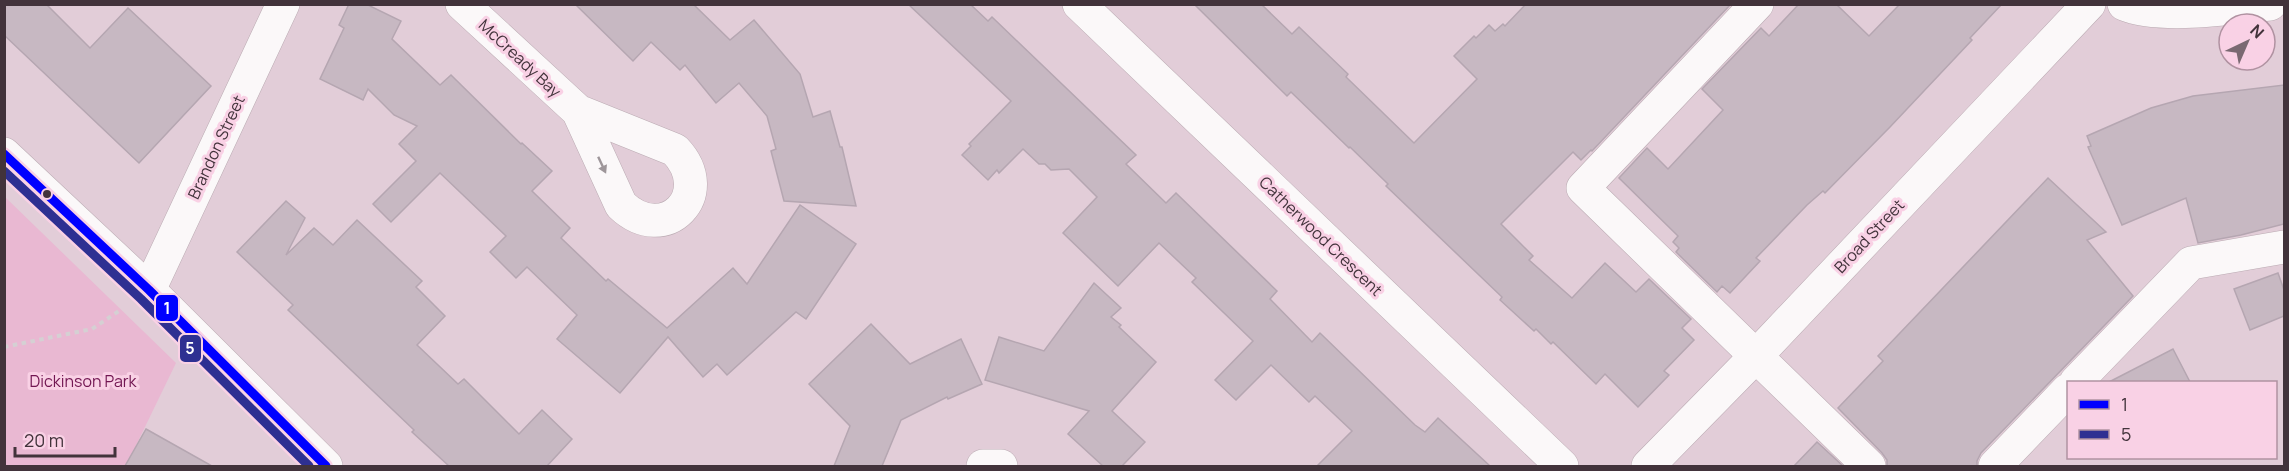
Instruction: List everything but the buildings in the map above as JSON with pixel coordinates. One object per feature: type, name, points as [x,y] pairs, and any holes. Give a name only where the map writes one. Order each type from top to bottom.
[{"type":"street","name":"Brandon Street","points":[[149,290],[283,4]]},
{"type":"street","name":"McCready Bay","points":[[462,4],[578,111]]},
{"type":"street","name":"Catherwood Crescent","points":[[1079,4],[1562,466]]},
{"type":"street","points":[[1757,4],[1582,188],[1869,466]]},
{"type":"street","name":"Broad Street","points":[[1648,466],[1755,357],[2089,4]]},
{"type":"street","points":[[2124,4],[2164,11],[2207,10],[2270,4]]},
{"type":"street","points":[[4,153],[149,290],[326,466]]},
{"type":"street","points":[[2077,381],[2191,263],[2284,247]]},
{"type":"street","points":[[1995,466],[2067,391]]},
{"type":"street","points":[[982,466],[1001,466]]},
{"type":"path","points":[[4,347],[92,329],[149,290]]},
{"type":"green space","name":"Dickinson Park","points":[[4,196],[176,363],[126,466],[5,466]]},
{"type":"transit line","name":"1","points":[[4,154],[149,290],[326,466]]},
{"type":"transit line","name":"5","points":[[4,171],[141,299],[309,466]]}]
